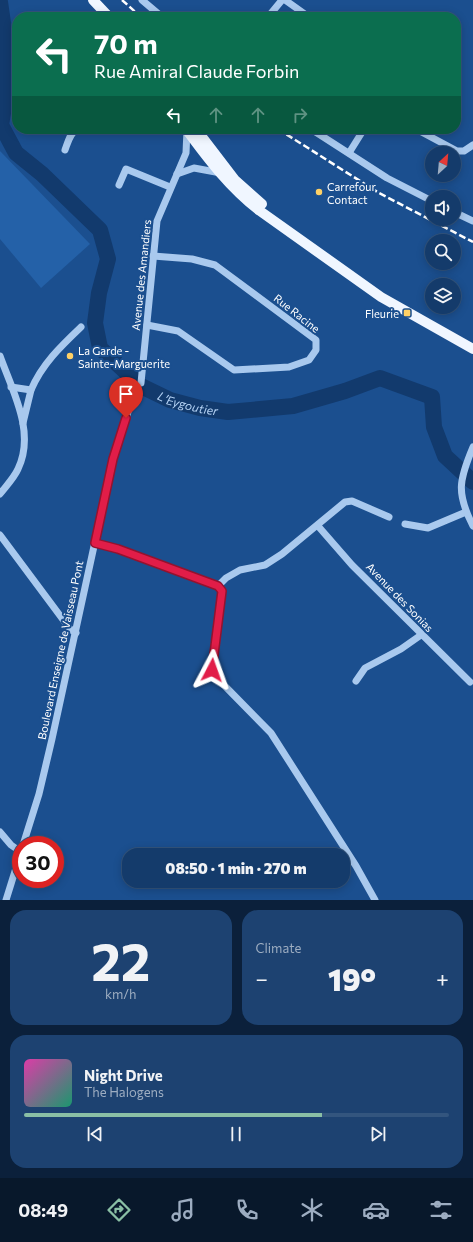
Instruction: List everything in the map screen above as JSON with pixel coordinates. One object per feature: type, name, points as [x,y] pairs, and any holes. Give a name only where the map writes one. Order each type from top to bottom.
[{"type":"main road","points":[[93,0],[104,12]]},
{"type":"main road","points":[[194,134],[209,154],[221,174],[243,198],[306,242]]},
{"type":"main road","points":[[209,154],[248,193],[306,242],[355,280],[381,297],[473,349]]},
{"type":"street","points":[[142,0],[156,12]]},
{"type":"street","points":[[272,12],[283,0],[301,12]]},
{"type":"street","points":[[65,150],[72,134]]},
{"type":"street","name":"Avenue des Amandiers","points":[[141,383],[157,220],[186,153],[189,134]]},
{"type":"street","points":[[319,134],[387,178],[425,198]]},
{"type":"street","points":[[349,153],[361,134]]},
{"type":"street","points":[[425,134],[457,151],[464,151],[473,145]]},
{"type":"street","points":[[186,153],[192,148],[209,154],[206,167],[202,169]]},
{"type":"street","points":[[177,174],[194,168],[221,174]]},
{"type":"street","points":[[119,186],[126,169],[170,187]]},
{"type":"street","points":[[461,215],[473,221]]},
{"type":"street","name":"Rue Racine","points":[[147,325],[178,331],[234,370],[289,367],[309,360],[316,350],[316,340],[215,265],[192,259],[153,256]]},
{"type":"street","points":[[24,423],[31,390],[37,376],[49,360],[81,327]]},
{"type":"street","points":[[0,356],[2,368],[24,423],[26,441],[24,454],[18,469],[0,494]]},
{"type":"street","points":[[11,388],[31,390]]},
{"type":"street","name":"Boulevard Enseigne de Vaisseau Pont","points":[[26,836],[39,794],[76,633],[113,459],[135,390]]},
{"type":"street","points":[[473,447],[464,469],[460,486],[466,512],[473,526]]},
{"type":"street","points":[[218,586],[226,578],[240,570],[265,564],[270,561],[318,526],[345,502],[352,501],[389,517]]},
{"type":"street","points":[[406,524],[428,528],[466,512]]},
{"type":"street","name":"Avenue des Sonias","points":[[318,526],[352,564],[421,635],[470,682]]},
{"type":"street","points":[[0,536],[70,629],[76,633]]},
{"type":"street","points":[[95,543],[118,549],[218,586],[222,591],[212,670],[219,680],[271,733],[356,866],[375,900]]},
{"type":"street","points":[[356,682],[366,668],[401,649],[421,635]]},
{"type":"street","points":[[0,832],[12,846]]},
{"type":"street","points":[[6,900],[12,881]]},
{"type":"shaded area","points":[[0,151],[90,244],[41,288],[0,239]]},
{"type":"waterway","name":"L'Eygoutier","points":[[0,2],[4,30],[6,65],[6,95],[1,125],[16,153],[42,174],[100,230],[108,259],[99,293],[95,323],[100,348],[141,386],[170,400],[200,408],[228,412],[293,406],[345,391],[380,378],[432,397],[434,427],[445,456],[473,482]]},
{"type":"railway","points":[[122,0],[135,12]]},
{"type":"railway","points":[[286,134],[379,193],[473,242]]},
{"type":"place","name":"Carrefour Contact","points":[[319,192]]},
{"type":"place","name":"Fleurie","points":[[407,313]]},
{"type":"place","name":"La Garde - Sainte-Marguerite","points":[[70,356]]},
{"type":"route","points":[[126,418],[113,459],[95,543],[118,549],[218,586],[222,591],[212,670]]}]
